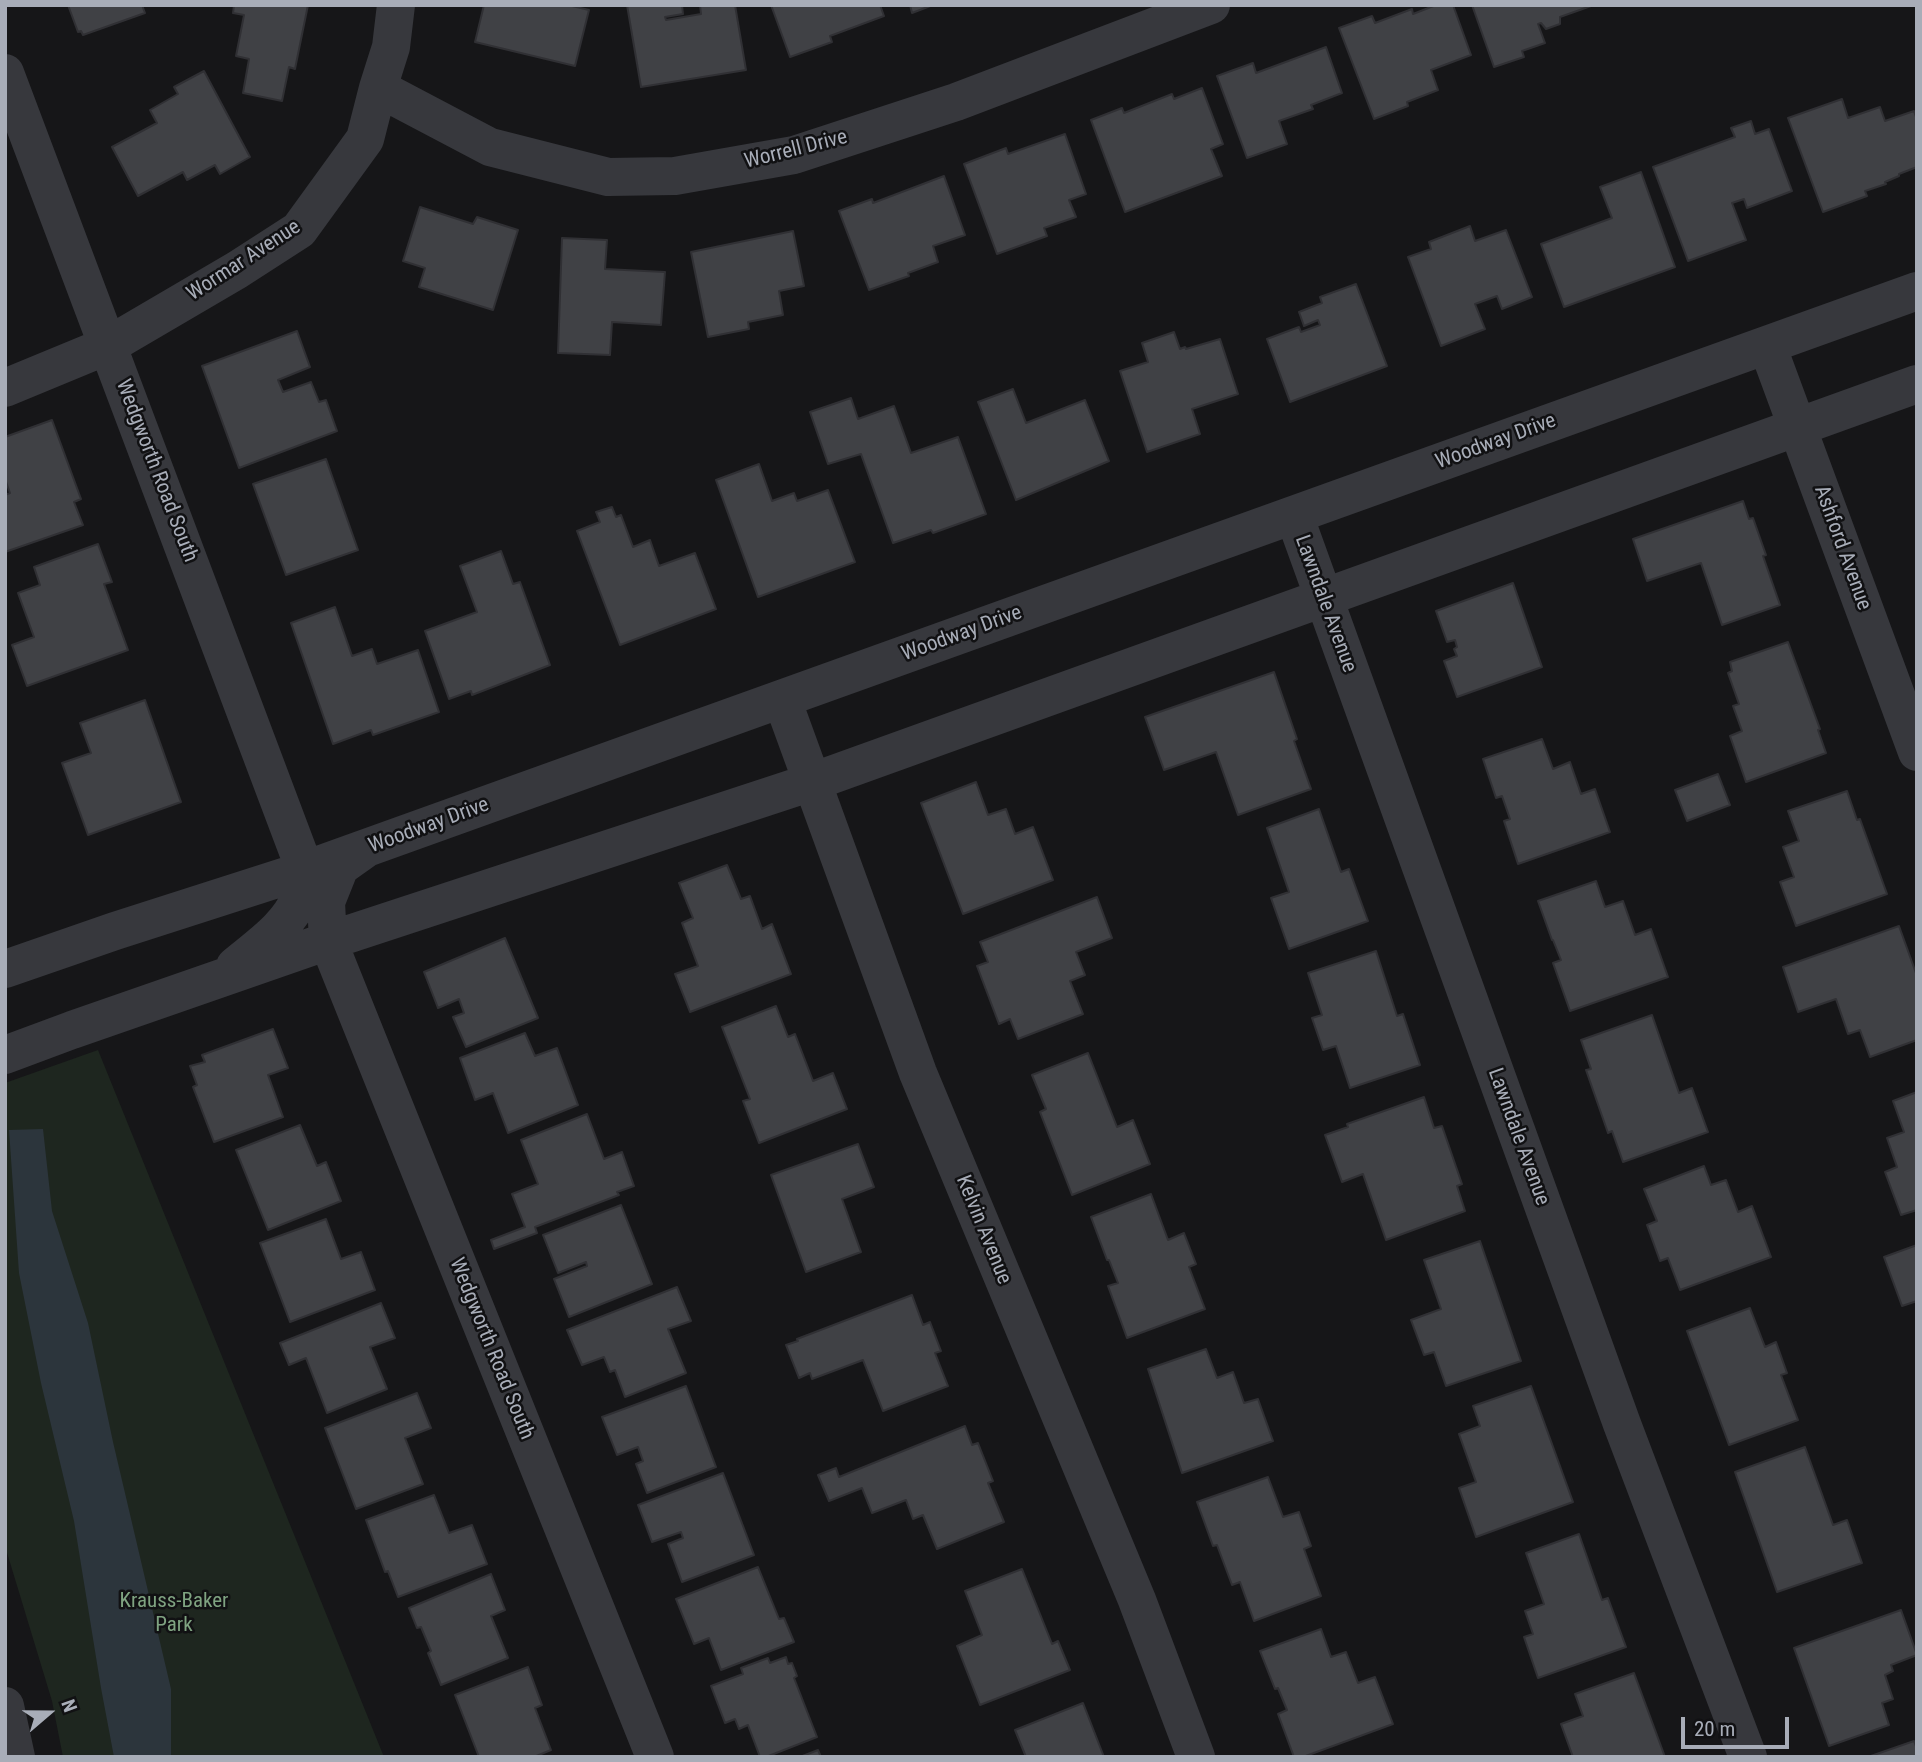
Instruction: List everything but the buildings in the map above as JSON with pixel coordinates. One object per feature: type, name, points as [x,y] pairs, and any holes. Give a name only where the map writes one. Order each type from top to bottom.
[{"type":"street","name":"Wormar Avenue","points":[[5,388],[109,345],[237,270],[299,230],[365,139],[391,47],[396,5]]},
{"type":"street","name":"Worrell Drive","points":[[378,88],[491,147],[608,177],[675,176],[794,155],[956,102],[1211,5]]},
{"type":"street","name":"Wedgworth Road South","points":[[5,73],[305,870]]},
{"type":"street","name":"Woodway Drive","points":[[5,970],[115,931],[305,870],[1917,291]]},
{"type":"street","name":"Ashford Avenue","points":[[1767,345],[1917,752]]},
{"type":"street","points":[[5,1055],[220,978],[812,782],[1917,384]]},
{"type":"street","name":"Lawndale Avenue","points":[[1294,515],[1622,1424],[1748,1757]]},
{"type":"street","name":"Kelvin Avenue","points":[[782,699],[918,1073],[1137,1600],[1196,1757]]},
{"type":"street","name":"Wedgworth Road South","points":[[369,847],[340,867],[326,902],[328,942],[655,1757]]},
{"type":"street","points":[[220,978],[292,914],[301,895],[305,870]]},
{"type":"street","points":[[5,1706],[16,1757]]},
{"type":"green space","name":"Krauss-Baker Park","points":[[98,1050],[384,1757],[63,1757],[52,1701],[5,1546],[5,1083]]},
{"type":"shaded area","points":[[43,1129],[52,1211],[88,1323],[171,1689],[171,1757],[114,1757],[74,1521],[41,1383],[19,1273],[9,1130]]}]
